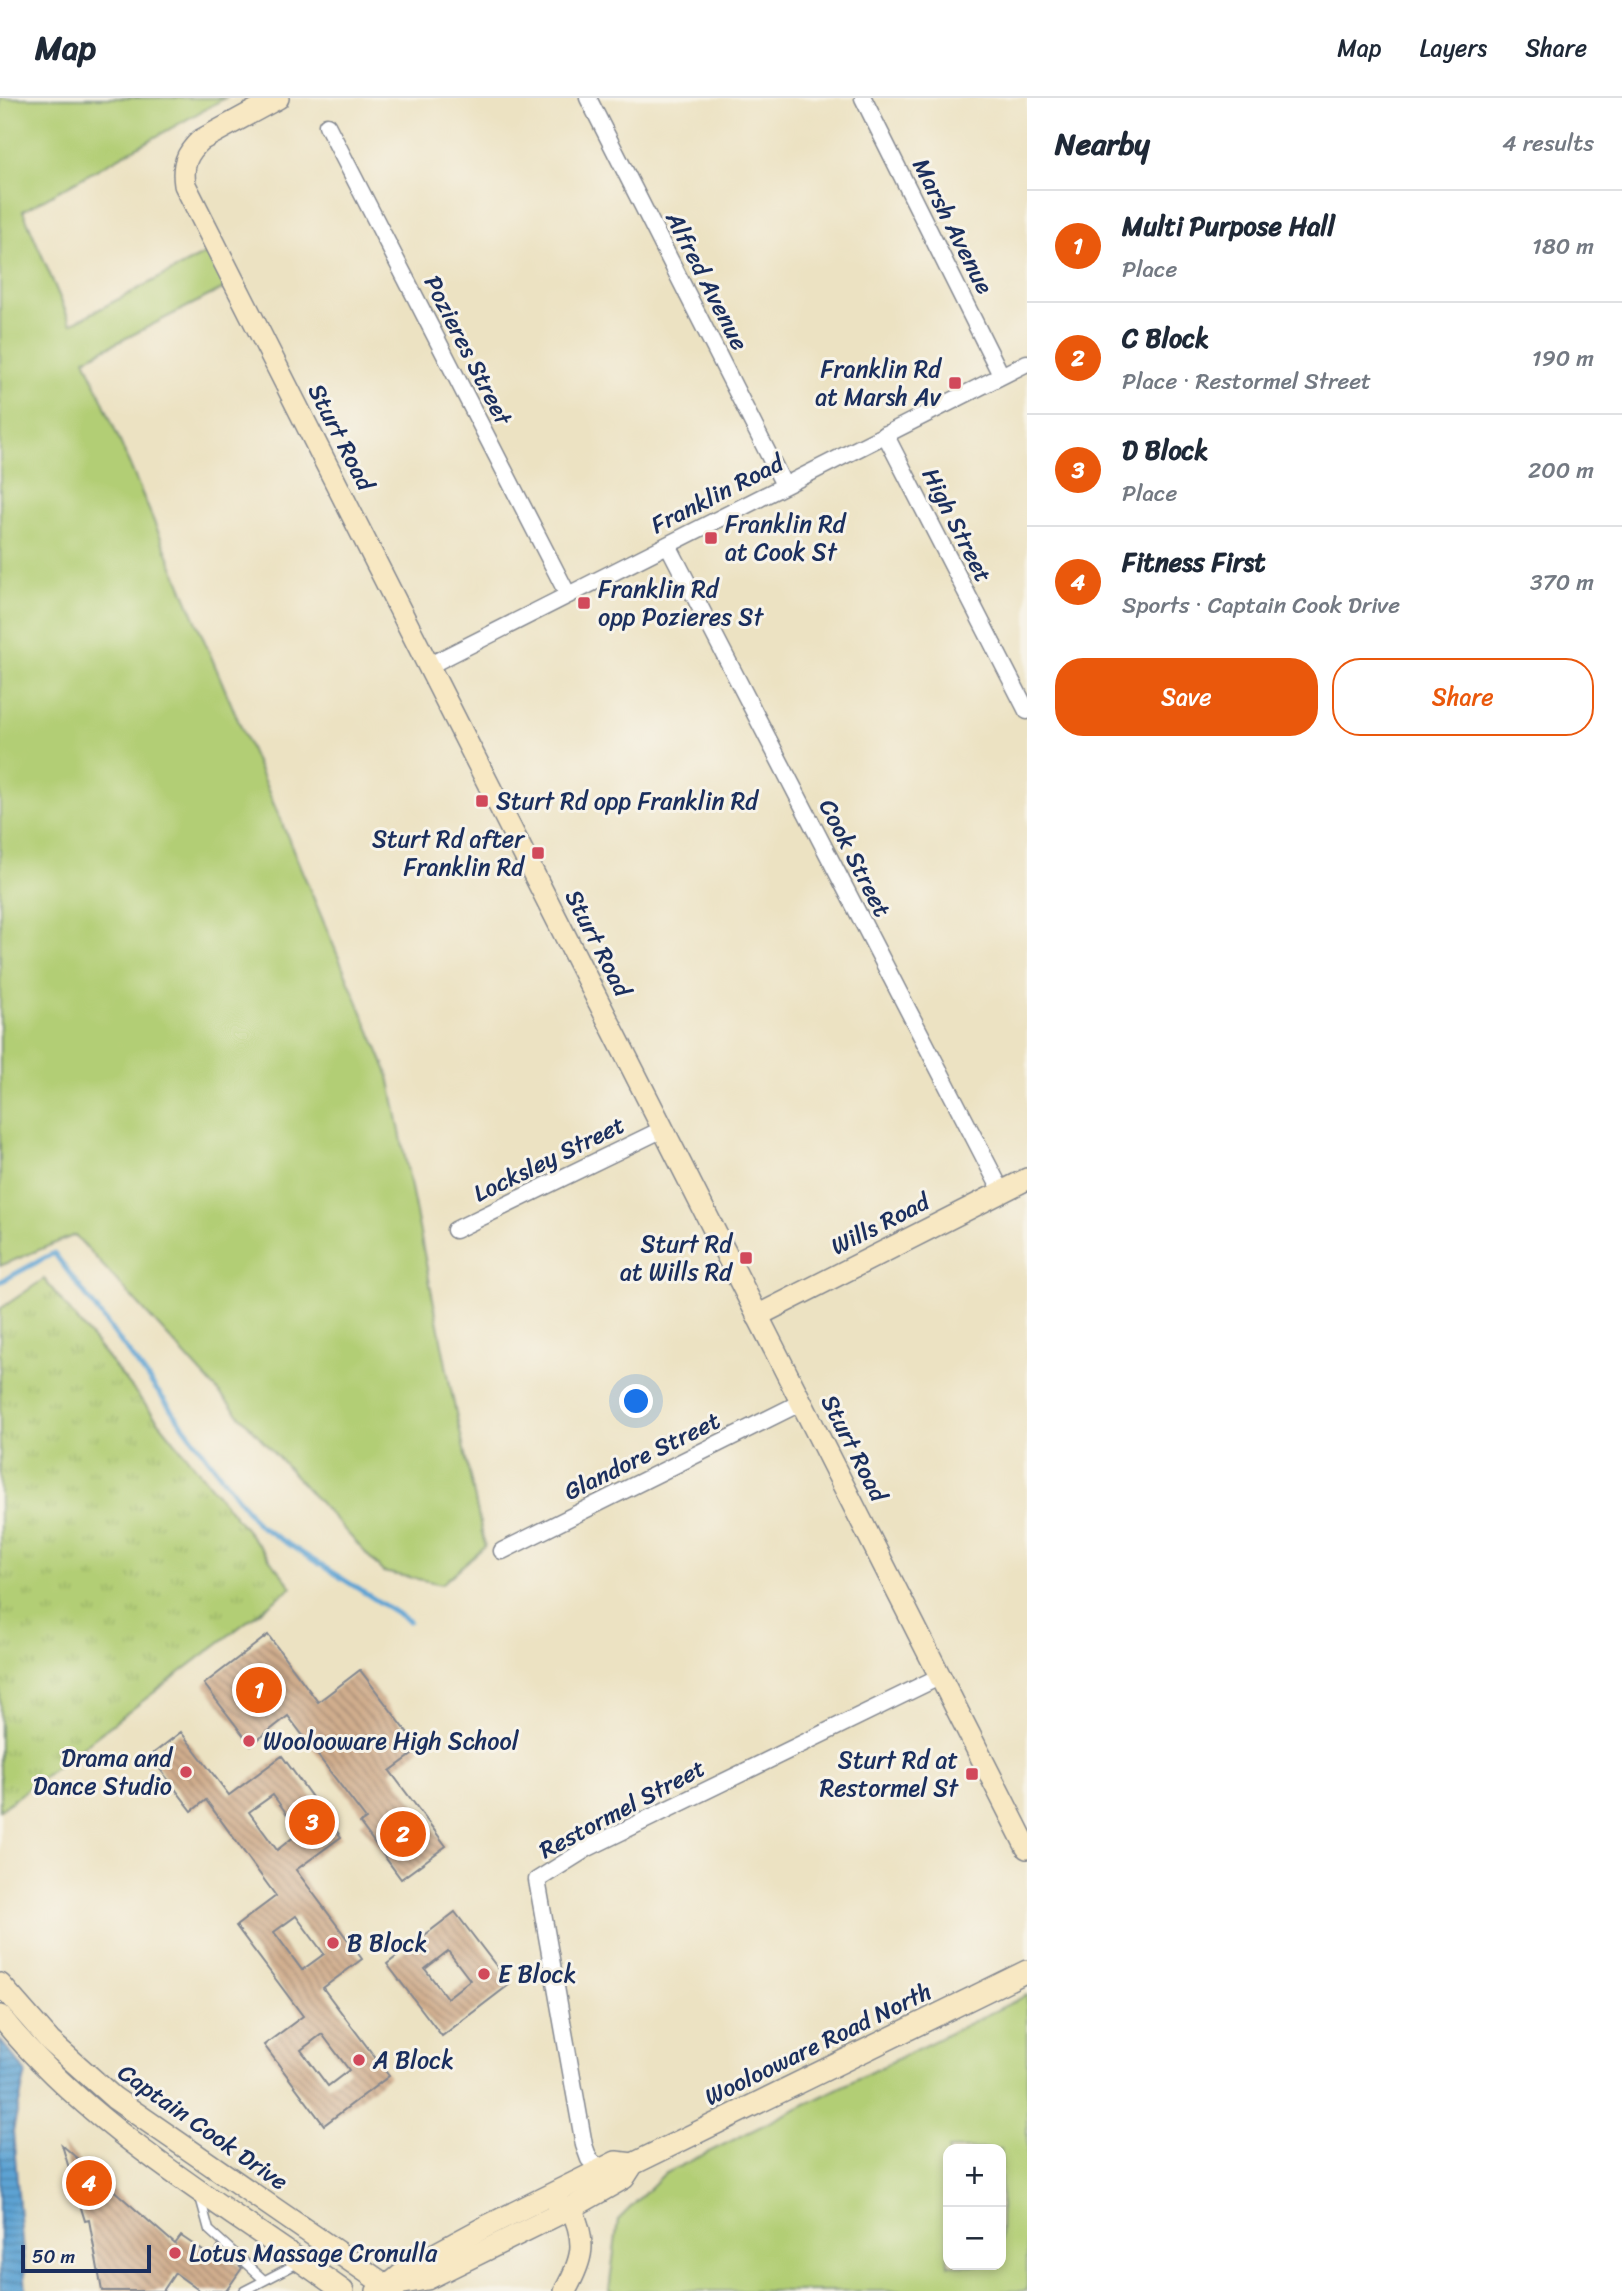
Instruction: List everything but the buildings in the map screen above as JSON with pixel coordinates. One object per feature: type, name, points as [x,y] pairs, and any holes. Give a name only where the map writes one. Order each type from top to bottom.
[{"type":"street","name":"Sturt Road","points":[[278,98],[201,140],[185,160],[185,185],[1027,1847]]},
{"type":"street","name":"Alfred Avenue","points":[[588,98],[784,485]]},
{"type":"street","name":"Marsh Avenue","points":[[863,98],[1002,375]]},
{"type":"street","name":"Pozieres Street","points":[[327,125],[568,595]]},
{"type":"street","name":"Franklin Road","points":[[428,666],[1027,362]]},
{"type":"street","name":"High Street","points":[[885,434],[1027,711]]},
{"type":"street","name":"Cook Street","points":[[668,545],[1002,1192]]},
{"type":"street","name":"Locksley Street","points":[[455,1230],[663,1129]]},
{"type":"street","name":"Wills Road","points":[[757,1316],[1027,1179]]},
{"type":"street","name":"Glandore Street","points":[[502,1551],[802,1402]]},
{"type":"street","name":"Restormel Street","points":[[608,2176],[589,2159],[584,2145],[537,1880],[588,1847],[940,1676]]},
{"type":"street","name":"Woolooware Road North","points":[[386,2289],[409,2268],[485,2227],[608,2176],[624,2178],[633,2164],[1027,1971]]},
{"type":"street","name":"Captain Cook Drive","points":[[0,1984],[50,2041],[114,2098],[386,2289]]},
{"type":"street","name":"Captain Cook Drive","points":[[0,2015],[53,2073],[96,2113],[199,2192],[343,2291]]},
{"type":"street","name":"Woolooware Road North","points":[[386,2289],[427,2279],[570,2208],[608,2176]]},
{"type":"street","points":[[485,2227],[507,2227],[546,2210],[570,2208],[582,2242],[581,2256],[565,2291]]},
{"type":"lane","points":[[199,2192],[209,2230],[264,2280]]},
{"type":"lane","points":[[244,2291],[300,2262]]},
{"type":"green space","points":[[0,98],[225,98],[23,211],[71,324],[216,248],[234,283],[85,359],[389,1076],[485,1546],[442,1584],[383,1572],[75,1235],[0,1266]]},
{"type":"green space","points":[[44,1279],[292,1587],[0,1810],[0,1309]]},
{"type":"green space","points":[[1027,1995],[1027,2291],[609,2291],[618,2220],[664,2174]]},
{"type":"water","points":[[0,2040],[26,2072],[13,2131],[26,2291],[0,2291]]},
{"type":"waterway","points":[[0,1282],[54,1253],[258,1525],[409,1621]]},
{"type":"place","name":"Franklin Rd at Marsh Av","points":[[955,383]]},
{"type":"place","name":"Franklin Rd at Cook St","points":[[711,538]]},
{"type":"place","name":"Franklin Rd opp Pozieres St","points":[[584,603]]},
{"type":"place","name":"Sturt Rd opp Franklin Rd","points":[[482,801]]},
{"type":"place","name":"Sturt Rd after Franklin Rd","points":[[538,853]]},
{"type":"place","name":"Sturt Rd at Wills Rd","points":[[746,1258]]},
{"type":"place","name":"Multi Purpose Hall","points":[[259,1690]]},
{"type":"place","name":"Woolooware High School","points":[[249,1741]]},
{"type":"place","name":"Drama and Dance Studio","points":[[186,1772]]},
{"type":"place","name":"Sturt Rd at Restormel St","points":[[972,1774]]},
{"type":"place","name":"D Block","points":[[312,1822]]},
{"type":"place","name":"C Block","points":[[403,1834]]},
{"type":"place","name":"B Block","points":[[333,1943]]},
{"type":"place","name":"E Block","points":[[484,1974]]},
{"type":"place","name":"A Block","points":[[359,2060]]},
{"type":"place","name":"Fitness First","points":[[89,2183]]},
{"type":"place","name":"Lotus Massage Cronulla","points":[[175,2253]]}]
